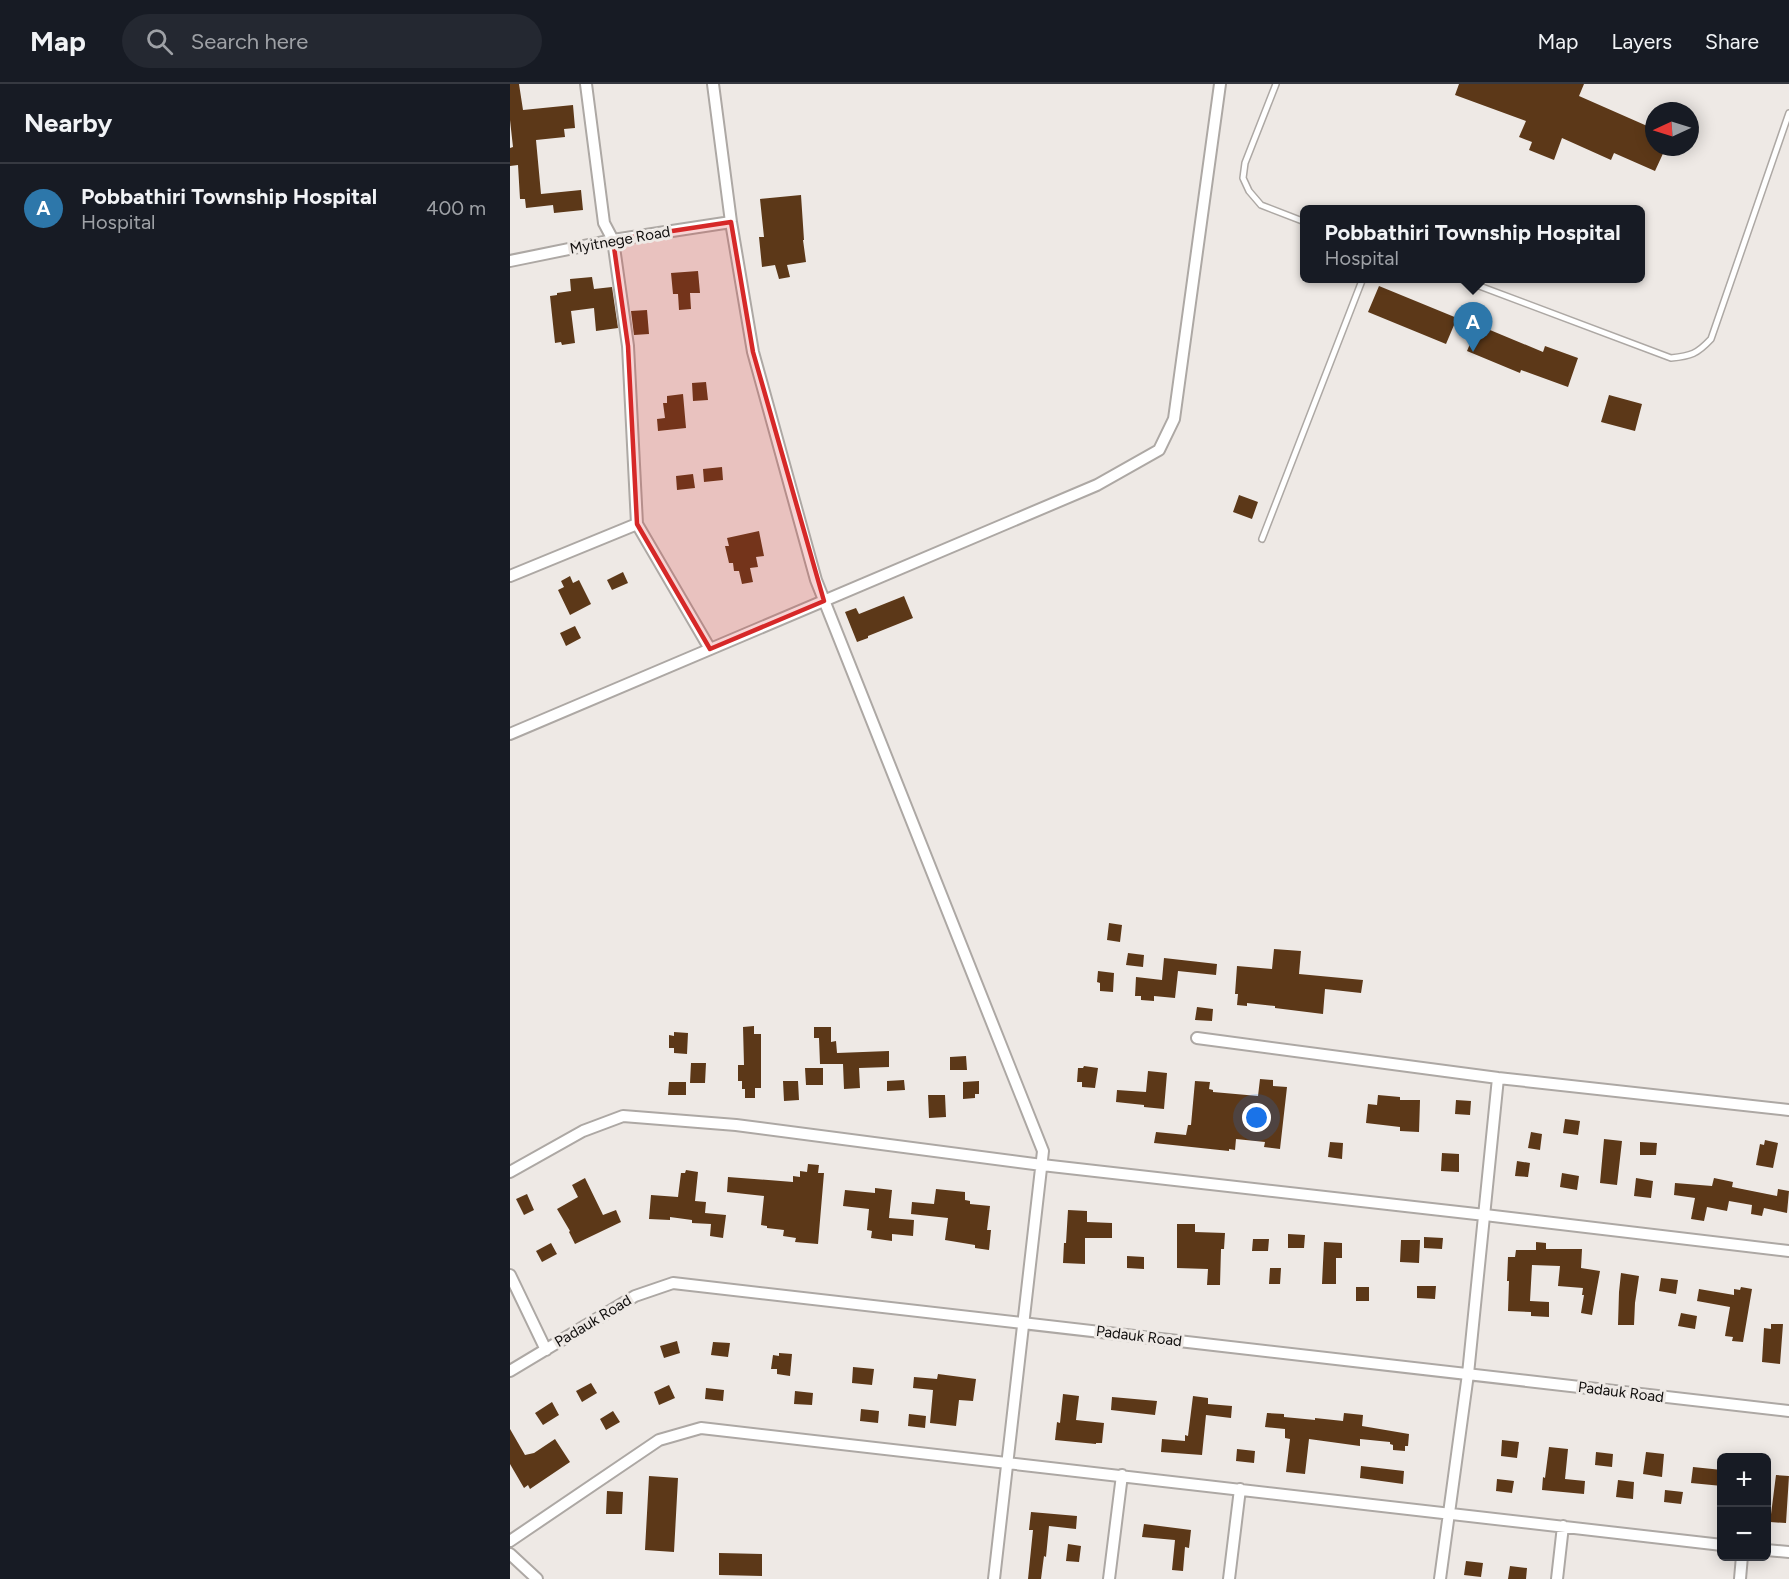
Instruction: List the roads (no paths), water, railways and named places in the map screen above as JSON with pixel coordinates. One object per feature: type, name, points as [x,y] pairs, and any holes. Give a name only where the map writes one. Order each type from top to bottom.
[{"type":"street","points":[[586,84],[604,223],[613,240],[628,346],[637,524],[710,649]]},
{"type":"street","points":[[713,84],[731,222],[753,352],[816,580],[1043,1151],[994,1579]]},
{"type":"street","points":[[510,734],[1097,485],[1159,450],[1174,419],[1220,84]]},
{"type":"street","name":"Myitnege Road","points":[[510,261],[613,240],[731,222]]},
{"type":"street","points":[[510,576],[637,524]]},
{"type":"street","points":[[1197,1038],[1498,1078],[1789,1110]]},
{"type":"street","points":[[1440,1579],[1468,1374],[1498,1078]]},
{"type":"street","points":[[510,1172],[583,1131],[623,1116],[736,1125],[1042,1165],[1789,1251]]},
{"type":"street","points":[[510,1275],[546,1350]]},
{"type":"street","name":"Padauk Road","points":[[510,1371],[635,1296],[673,1283],[1789,1411]]},
{"type":"street","points":[[510,1541],[659,1440],[702,1428],[1717,1544]]},
{"type":"street","points":[[1109,1579],[1122,1475]]},
{"type":"street","points":[[1229,1579],[1240,1489]]},
{"type":"street","points":[[1557,1579],[1563,1526]]},
{"type":"street","points":[[1771,1550],[1789,1552]]},
{"type":"street","points":[[510,1554],[537,1579]]},
{"type":"street","points":[[1740,1579],[1742,1561]]},
{"type":"lane","points":[[1275,84],[1245,162],[1243,178],[1249,191],[1261,205],[1300,220]]},
{"type":"lane","points":[[1469,283],[1671,358],[1689,356],[1701,350],[1710,339],[1789,113]]},
{"type":"lane","points":[[1262,539],[1361,283]]},
{"type":"place","name":"Pobbathiri Township Hospital","points":[[1473,352]]}]
